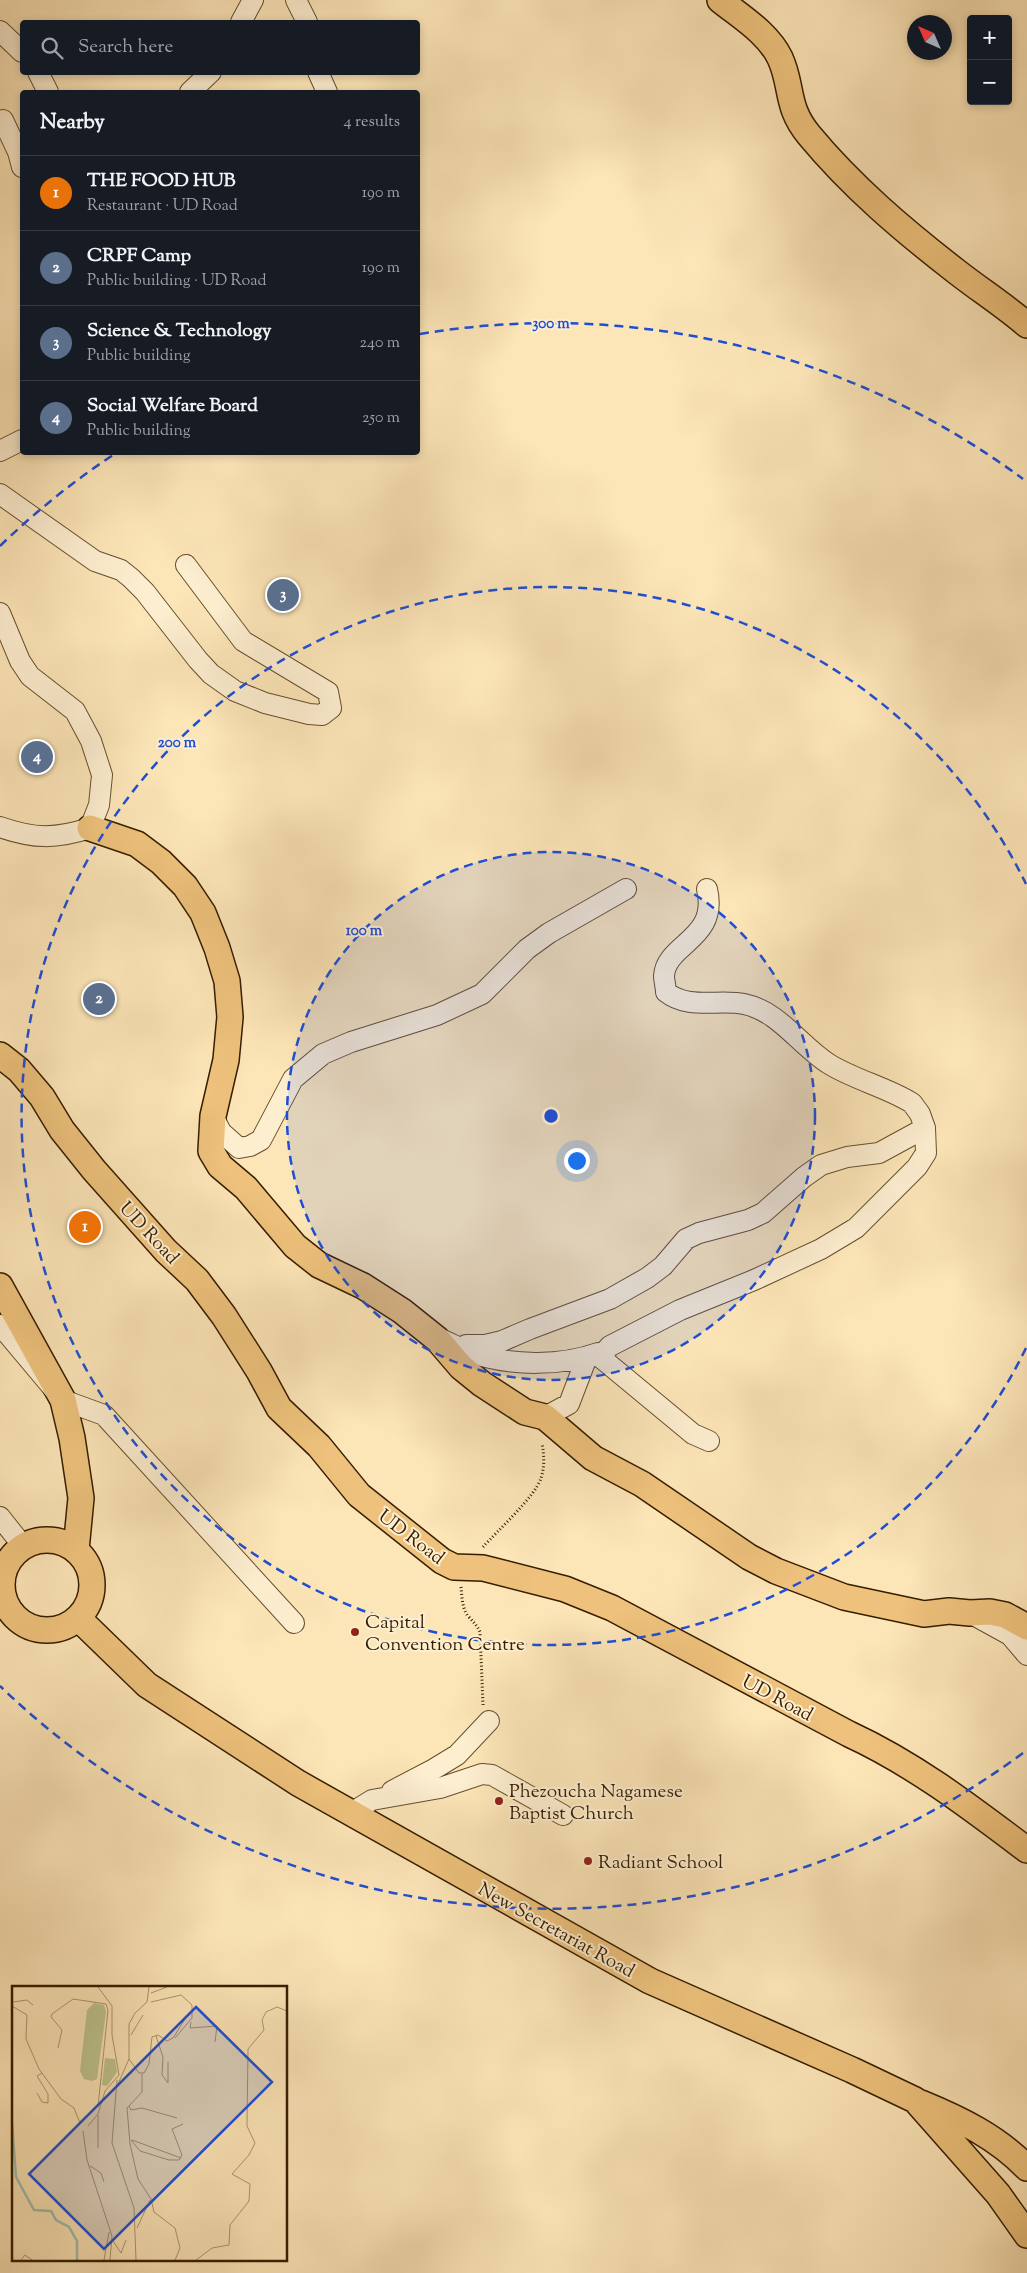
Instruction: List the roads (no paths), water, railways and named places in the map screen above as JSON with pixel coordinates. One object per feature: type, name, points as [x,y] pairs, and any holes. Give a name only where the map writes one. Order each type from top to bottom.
[{"type":"main road","points":[[720,0],[768,39],[784,69],[790,101],[796,117],[808,134],[860,190],[906,232],[1027,325]]},
{"type":"main road","points":[[90,828],[114,834],[137,844],[160,862],[184,886],[203,913],[217,948],[227,981],[230,1017],[226,1060],[210,1134],[211,1151],[214,1159],[246,1188],[295,1246],[319,1265],[363,1286],[402,1310],[443,1340],[461,1367],[482,1384],[525,1412],[543,1429],[642,1484],[749,1557],[776,1571],[844,1597],[924,1614],[949,1611],[990,1612],[1005,1615],[1027,1627]]},
{"type":"main road","name":"UD Road","points":[[0,1055],[19,1070],[42,1097],[62,1130],[94,1170],[166,1251],[197,1280],[229,1324],[259,1371],[279,1408],[318,1446],[359,1495],[442,1561],[460,1568],[483,1568],[565,1589],[612,1608],[832,1725],[885,1750],[946,1789],[1027,1850]]},
{"type":"main road","points":[[0,1286],[63,1400],[72,1438],[81,1498],[76,1550]]},
{"type":"main road","points":[[46,1540],[62,1542],[76,1550],[89,1568],[92,1589],[88,1605],[78,1618],[59,1629],[43,1630],[27,1626],[10,1612],[0,1583],[9,1560],[23,1546],[46,1540]]},
{"type":"main road","name":"New Secretariat Road","points":[[78,1618],[147,1686],[298,1783],[650,1981],[852,2070],[914,2100],[998,2194],[1027,2235]]},
{"type":"main road","points":[[914,2100],[962,2120],[1023,2160]]},
{"type":"street","points":[[242,20],[253,0]]},
{"type":"street","points":[[296,0],[306,20]]},
{"type":"street","points":[[0,32],[20,50]]},
{"type":"street","points":[[40,75],[47,90]]},
{"type":"street","points":[[192,90],[208,75]]},
{"type":"street","points":[[319,75],[326,90]]},
{"type":"street","points":[[3,120],[20,160]]},
{"type":"street","points":[[0,451],[20,441]]},
{"type":"street","points":[[0,494],[95,561],[121,570],[131,578],[145,592],[198,660],[211,674],[235,691],[264,703],[309,714],[322,715],[331,708],[328,692],[243,642],[186,565]]},
{"type":"street","points":[[0,614],[20,661],[30,676],[75,711],[91,741],[102,774],[99,805],[90,828],[66,836],[24,836],[0,827]]},
{"type":"street","points":[[213,1116],[221,1132],[239,1148],[250,1146],[262,1140],[293,1079],[305,1067],[323,1054],[351,1042],[437,1015],[482,994],[527,949],[549,933],[626,889]]},
{"type":"street","points":[[443,1340],[476,1354],[542,1364],[594,1357],[610,1346],[680,1310],[762,1276],[821,1248],[856,1228],[917,1167],[926,1153],[925,1128],[920,1114],[912,1103],[827,1063],[780,1023],[761,1010],[745,1004],[687,1001],[674,998],[666,992],[664,975],[670,960],[698,931],[709,912],[707,890]]},
{"type":"street","points":[[443,1340],[485,1345],[502,1342],[530,1329],[610,1299],[647,1278],[663,1266],[686,1240],[699,1233],[748,1220],[763,1213],[804,1177],[821,1166],[847,1158],[879,1153],[925,1128]]},
{"type":"street","points":[[0,1324],[63,1400],[104,1415],[294,1623]]},
{"type":"street","points":[[543,1429],[570,1404],[594,1357]]},
{"type":"street","points":[[594,1357],[686,1429],[709,1441]]},
{"type":"street","points":[[0,1517],[23,1546]]},
{"type":"street","points":[[970,1613],[1010,1635],[1027,1655]]},
{"type":"street","points":[[351,1813],[372,1800],[434,1769],[457,1754],[489,1721]]},
{"type":"street","points":[[372,1800],[440,1788],[482,1774],[492,1775],[563,1815]]},
{"type":"place","name":"Science & Technology","points":[[283,595]]},
{"type":"place","name":"Social Welfare Board","points":[[37,757]]},
{"type":"place","name":"CRPF Camp","points":[[99,999]]},
{"type":"place","name":"THE FOOD HUB","points":[[85,1227]]},
{"type":"place","name":"Capital Convention Centre","points":[[355,1632]]},
{"type":"place","name":"Phezoucha Nagamese Baptist Church","points":[[499,1801]]},
{"type":"place","name":"Radiant School","points":[[588,1861]]}]
